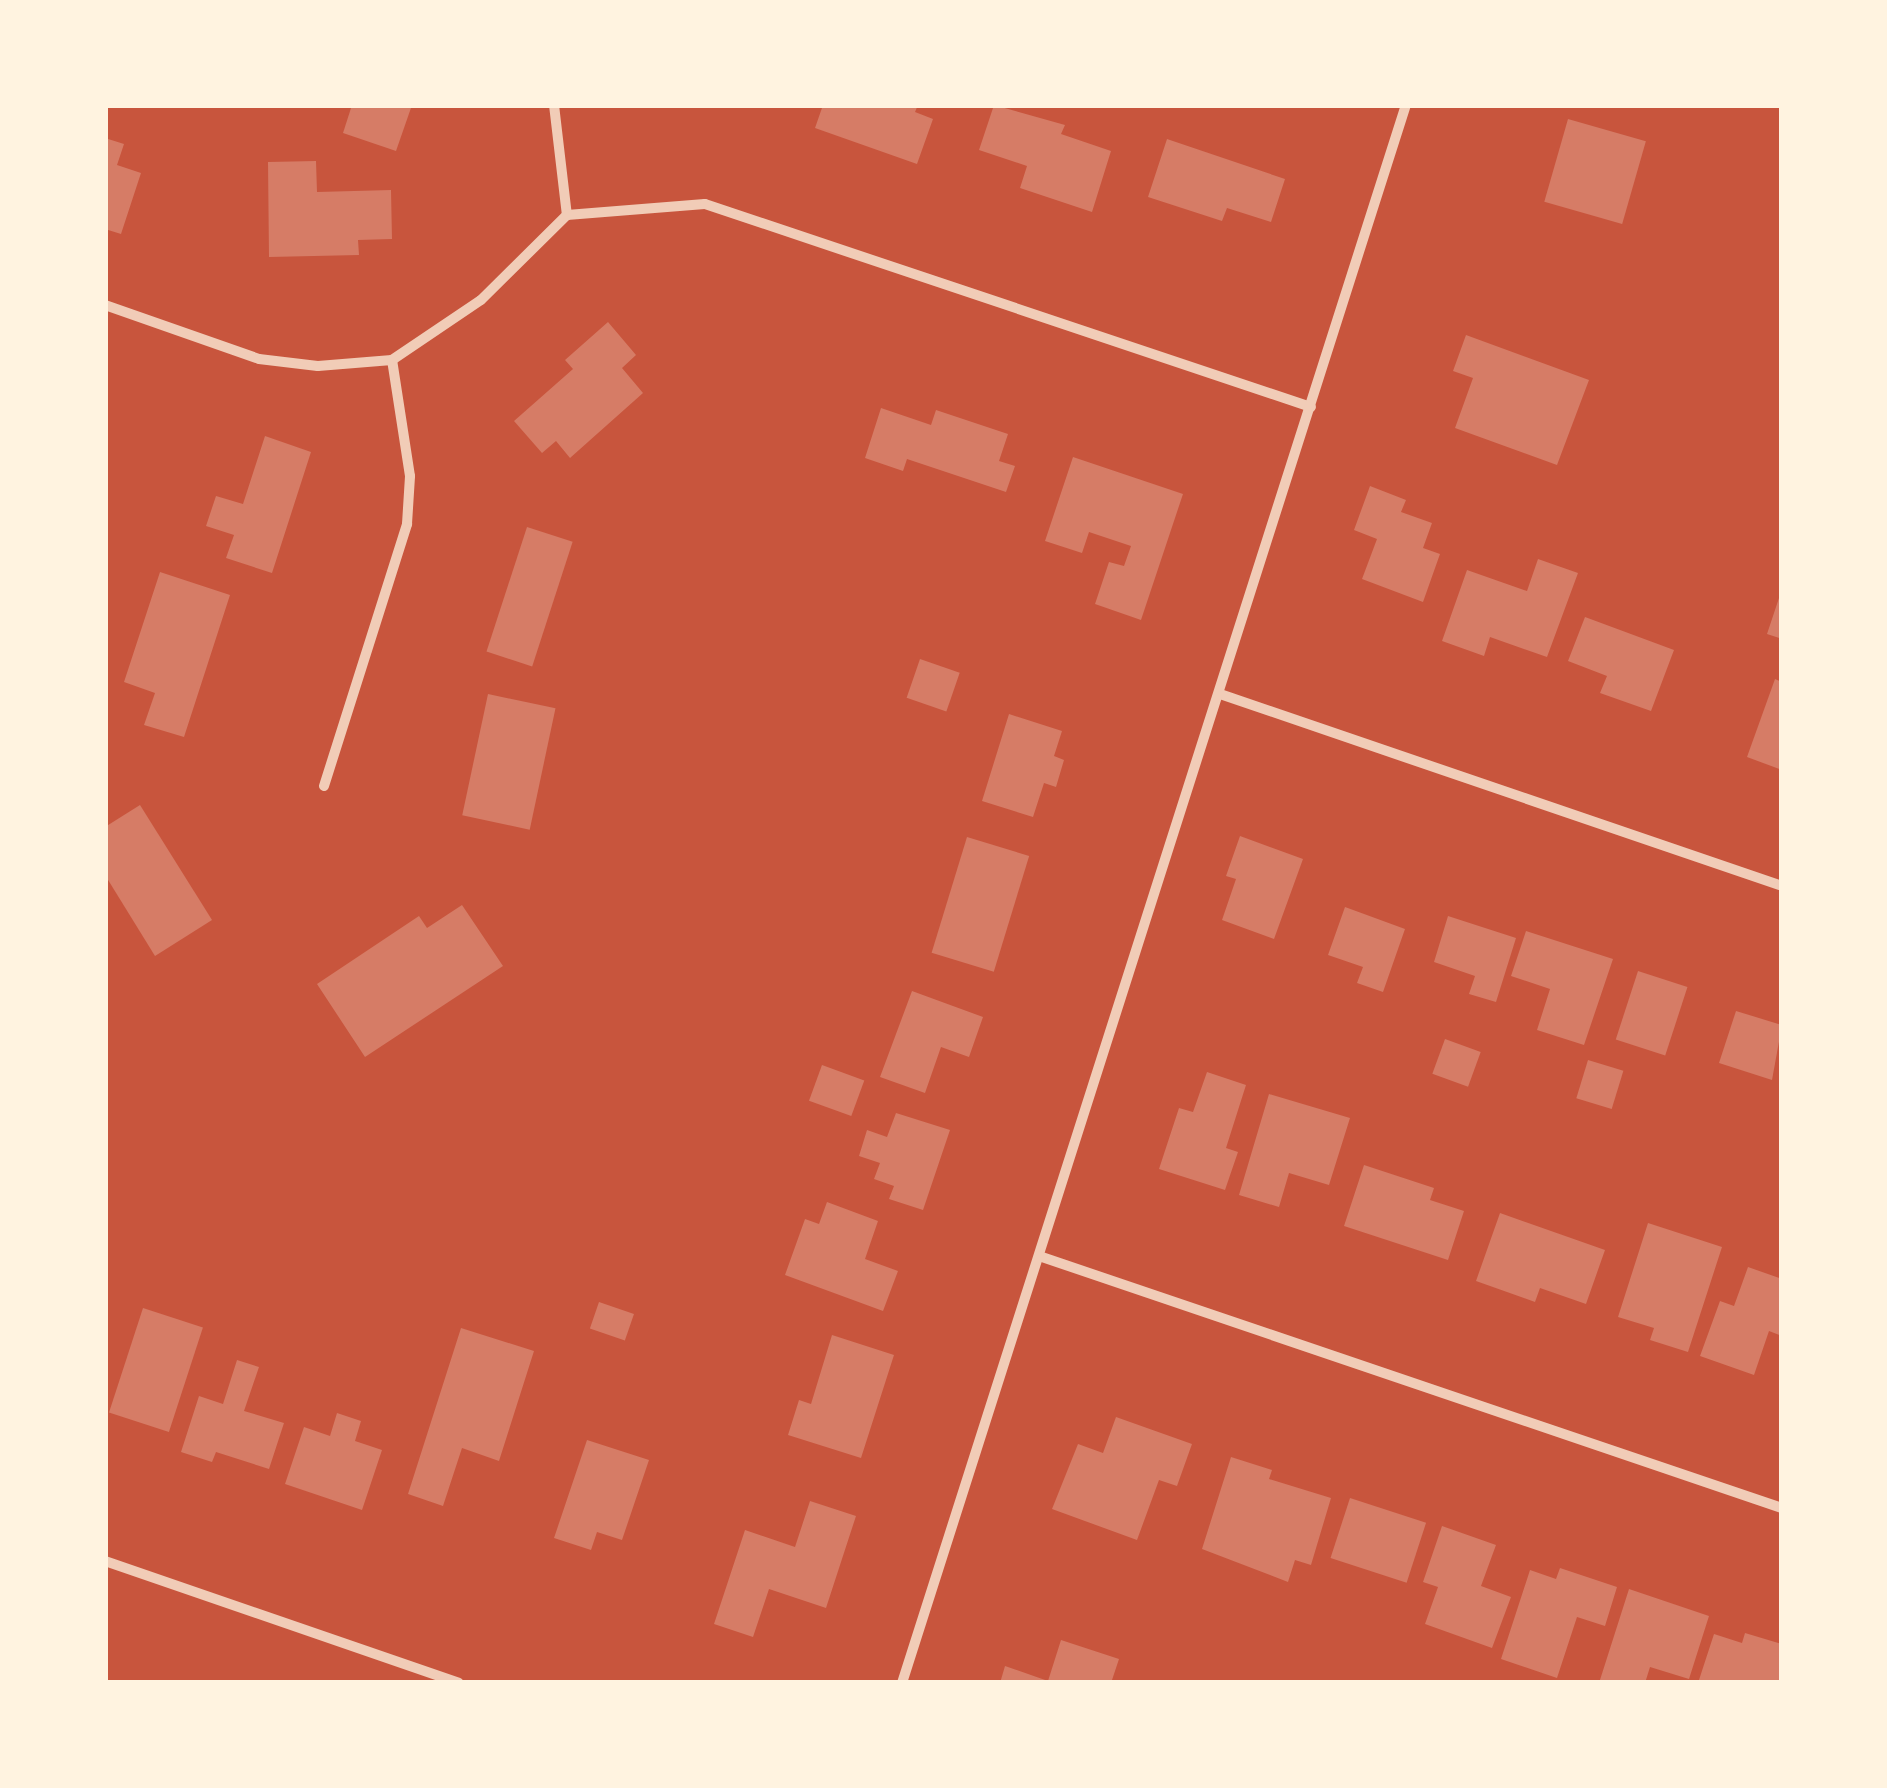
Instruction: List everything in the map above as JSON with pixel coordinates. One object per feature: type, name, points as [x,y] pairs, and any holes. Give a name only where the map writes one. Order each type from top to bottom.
[{"type":"street","points":[[554,105],[568,215]]},
{"type":"street","points":[[902,1683],[1406,105]]},
{"type":"street","points":[[105,305],[259,359],[318,366],[392,360],[481,300],[568,215],[677,203],[739,211],[1311,406]]},
{"type":"street","points":[[324,786],[407,524],[410,476],[392,360]]},
{"type":"street","points":[[1220,694],[1782,886]]},
{"type":"street","points":[[1039,1256],[1782,1508]]},
{"type":"street","points":[[105,1561],[459,1683]]},
{"type":"building","points":[[352,105],[412,105],[396,151],[343,133]]},
{"type":"building","points":[[823,105],[918,105],[915,112],[933,119],[917,164],[815,128]]},
{"type":"building","points":[[994,105],[1065,125],[1061,134],[1111,151],[1092,212],[1020,188],[1027,166],[979,150]]},
{"type":"building","points":[[1568,119],[1646,141],[1622,224],[1544,202]]},
{"type":"building","points":[[105,138],[124,144],[117,165],[141,173],[121,234],[105,229]]},
{"type":"building","points":[[1167,139],[1285,179],[1271,222],[1227,208],[1222,221],[1148,197]]},
{"type":"building","points":[[316,161],[317,192],[391,190],[392,239],[358,240],[359,255],[269,257],[268,162]]},
{"type":"building","points":[[608,322],[636,355],[622,368],[643,393],[570,458],[556,441],[542,453],[514,421],[573,369],[565,360]]},
{"type":"building","points":[[1466,335],[1589,380],[1557,465],[1455,428],[1473,378],[1453,371]]},
{"type":"building","points":[[881,408],[931,425],[936,410],[1008,434],[999,461],[1015,466],[1006,492],[907,459],[903,471],[865,458]]},
{"type":"building","points":[[265,436],[311,452],[272,573],[226,558],[234,535],[206,526],[216,496],[243,504]]},
{"type":"building","points":[[1073,457],[1183,494],[1141,620],[1095,604],[1109,562],[1124,566],[1131,546],[1089,532],[1082,553],[1045,541]]},
{"type":"building","points":[[1370,486],[1406,500],[1401,512],[1432,523],[1423,548],[1440,554],[1423,602],[1362,579],[1377,539],[1354,530]]},
{"type":"building","points":[[527,527],[573,542],[532,666],[487,652]]},
{"type":"building","points":[[1538,559],[1578,573],[1547,657],[1490,637],[1484,656],[1442,641],[1467,570],[1527,591]]},
{"type":"building","points":[[160,572],[230,595],[184,737],[144,725],[155,693],[124,682]]},
{"type":"building","points":[[1782,592],[1782,639],[1767,634]]},
{"type":"building","points":[[1585,617],[1674,650],[1651,711],[1600,693],[1607,676],[1568,661]]},
{"type":"building","points":[[920,659],[960,673],[946,711],[907,698]]},
{"type":"building","points":[[1775,679],[1782,682],[1782,770],[1747,757]]},
{"type":"building","points":[[488,694],[555,708],[530,830],[462,815]]},
{"type":"building","points":[[1009,714],[1062,731],[1054,756],[1064,760],[1056,787],[1044,783],[1033,817],[982,801]]},
{"type":"building","points":[[140,805],[212,920],[155,956],[105,875],[105,827]]},
{"type":"building","points":[[1240,836],[1303,859],[1274,939],[1222,920],[1236,879],[1226,876]]},
{"type":"building","points":[[967,837],[1029,856],[994,972],[932,953]]},
{"type":"building","points":[[462,905],[503,966],[365,1057],[317,984],[419,916],[427,928]]},
{"type":"building","points":[[1345,907],[1405,929],[1383,992],[1357,983],[1363,967],[1328,955]]},
{"type":"building","points":[[1448,916],[1516,938],[1496,1002],[1469,994],[1475,976],[1434,962]]},
{"type":"building","points":[[1526,931],[1613,959],[1584,1045],[1537,1030],[1550,989],[1511,976]]},
{"type":"building","points":[[1638,971],[1687,987],[1665,1056],[1616,1039]]},
{"type":"building","points":[[912,991],[983,1017],[969,1057],[941,1047],[925,1093],[880,1077]]},
{"type":"building","points":[[1736,1011],[1782,1025],[1772,1080],[1719,1063]]},
{"type":"building","points":[[1445,1039],[1481,1052],[1468,1087],[1432,1074]]},
{"type":"building","points":[[1588,1060],[1623,1071],[1612,1109],[1576,1098]]},
{"type":"building","points":[[822,1065],[864,1080],[851,1116],[809,1101]]},
{"type":"building","points":[[1207,1072],[1246,1085],[1226,1148],[1238,1152],[1225,1190],[1159,1169],[1179,1108],[1193,1112]]},
{"type":"building","points":[[1269,1094],[1350,1118],[1329,1185],[1289,1173],[1279,1207],[1239,1195]]},
{"type":"building","points":[[896,1113],[950,1130],[923,1210],[889,1199],[894,1186],[874,1179],[880,1163],[859,1156],[867,1130],[887,1137]]},
{"type":"building","points":[[1364,1165],[1434,1188],[1430,1200],[1464,1211],[1448,1260],[1344,1226]]},
{"type":"building","points":[[827,1202],[878,1221],[865,1259],[898,1271],[883,1311],[785,1275],[805,1219],[819,1224]]},
{"type":"building","points":[[1500,1213],[1605,1250],[1586,1304],[1540,1288],[1535,1302],[1476,1281]]},
{"type":"building","points":[[1648,1223],[1722,1247],[1688,1352],[1650,1340],[1654,1328],[1618,1317]]},
{"type":"building","points":[[1748,1267],[1782,1279],[1782,1336],[1769,1331],[1754,1375],[1700,1356],[1720,1301],[1734,1306]]},
{"type":"building","points":[[599,1302],[634,1314],[625,1341],[590,1328]]},
{"type":"building","points":[[143,1308],[203,1327],[169,1432],[109,1413]]},
{"type":"building","points":[[461,1328],[534,1351],[499,1461],[462,1448],[443,1506],[408,1494]]},
{"type":"building","points":[[832,1335],[894,1355],[861,1458],[788,1435],[799,1400],[811,1404]]},
{"type":"building","points":[[237,1360],[259,1367],[244,1411],[284,1423],[269,1469],[216,1452],[212,1462],[181,1452],[199,1396],[223,1404]]},
{"type":"building","points":[[337,1413],[361,1421],[355,1441],[382,1450],[362,1510],[285,1484],[304,1427],[330,1436]]},
{"type":"building","points":[[1116,1417],[1192,1444],[1177,1486],[1159,1480],[1137,1540],[1052,1509],[1078,1444],[1103,1453]]},
{"type":"building","points":[[587,1440],[649,1460],[622,1540],[597,1532],[591,1550],[554,1538]]},
{"type":"building","points":[[1231,1457],[1272,1470],[1269,1479],[1331,1498],[1311,1565],[1295,1560],[1288,1582],[1202,1549]]},
{"type":"building","points":[[1350,1498],[1426,1523],[1407,1583],[1331,1558]]},
{"type":"building","points":[[810,1501],[856,1516],[826,1608],[769,1589],[753,1637],[714,1624],[745,1530],[795,1547]]},
{"type":"building","points":[[1442,1526],[1496,1545],[1481,1586],[1511,1597],[1492,1648],[1425,1624],[1438,1587],[1423,1582]]},
{"type":"building","points":[[1560,1568],[1617,1587],[1605,1626],[1577,1617],[1557,1678],[1501,1659],[1530,1570],[1556,1579]]},
{"type":"building","points":[[1629,1589],[1709,1616],[1689,1679],[1650,1667],[1645,1683],[1599,1683]]},
{"type":"building","points":[[1745,1633],[1782,1644],[1782,1683],[1698,1683],[1714,1634],[1742,1643]]},
{"type":"building","points":[[1061,1640],[1119,1659],[1111,1683],[1000,1683],[1005,1666],[1048,1681]]}]
